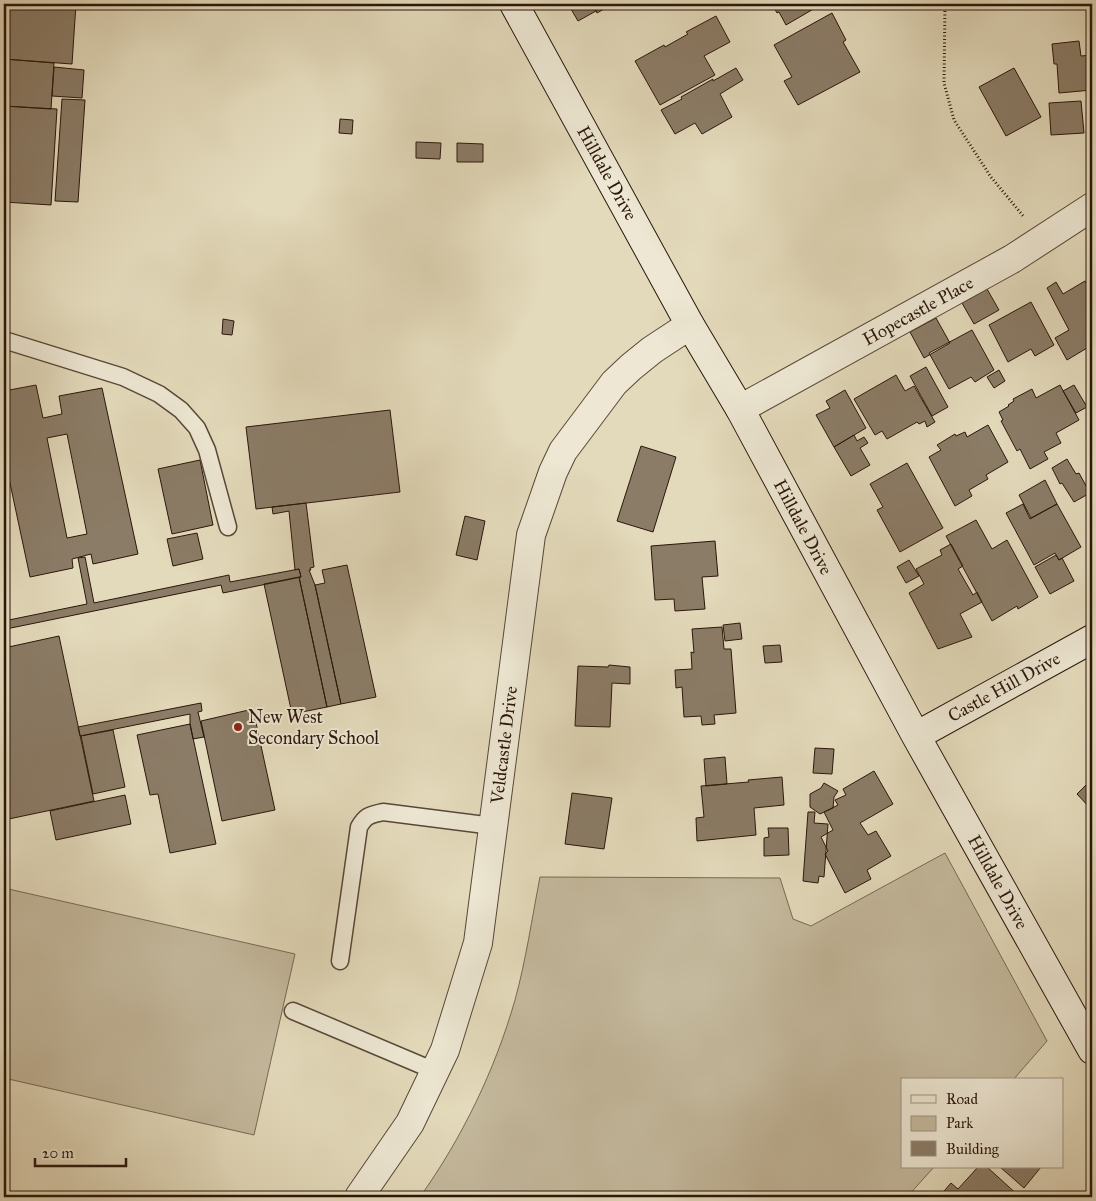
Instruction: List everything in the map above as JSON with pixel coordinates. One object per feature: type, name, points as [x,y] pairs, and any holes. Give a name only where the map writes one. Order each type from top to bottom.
[{"type":"street","name":"Hilldale Drive","points":[[514,4],[690,325],[740,409],[916,736],[1092,1050]]},
{"type":"street","name":"Hopecastle Place","points":[[740,409],[1012,259],[1092,207]]},
{"type":"street","name":"Veldcastle Drive","points":[[360,1197],[410,1124],[445,1050],[478,943],[531,535],[552,472],[564,451],[614,383],[652,350],[690,325]]},
{"type":"street","name":"Castle Hill Drive","points":[[916,736],[1092,638]]},
{"type":"lane","points":[[4,340],[123,377],[159,394],[181,410],[197,428],[207,450],[228,527]]},
{"type":"lane","points":[[340,960],[359,827],[363,820],[369,815],[383,812],[493,826]]},
{"type":"lane","points":[[293,1011],[435,1071]]},
{"type":"path","points":[[945,4],[944,82],[954,120],[991,177],[1027,221],[1066,224]]},
{"type":"green space","points":[[945,853],[1047,1041],[1015,1078],[901,1078],[901,1168],[933,1168],[907,1197],[420,1197],[450,1151],[476,1103],[498,1052],[519,985],[540,877],[780,878],[793,919],[811,926]]},
{"type":"green space","points":[[4,888],[295,954],[254,1135],[4,1078]]},
{"type":"building","points":[[4,4],[76,4],[72,64],[4,59]]},
{"type":"building","points":[[581,4],[592,4],[596,11],[578,21],[571,9]]},
{"type":"building","points":[[593,4],[613,4],[597,13]]},
{"type":"building","points":[[772,4],[822,4],[786,25]]},
{"type":"building","points":[[832,13],[846,40],[843,42],[860,72],[798,105],[784,81],[792,77],[774,45]]},
{"type":"building","points":[[716,16],[730,42],[704,56],[715,75],[660,105],[635,61],[664,45],[665,47],[688,34],[686,32]]},
{"type":"building","points":[[1079,41],[1081,56],[1092,55],[1092,90],[1059,93],[1057,64],[1054,64],[1052,44]]},
{"type":"building","points":[[4,59],[54,63],[51,109],[4,106]]},
{"type":"building","points":[[54,67],[84,70],[82,98],[52,96]]},
{"type":"building","points":[[736,68],[743,80],[720,94],[732,117],[702,134],[695,123],[675,134],[661,110],[713,79],[713,81]]},
{"type":"building","points":[[1014,68],[1041,117],[1006,136],[979,87]]},
{"type":"building","points":[[62,99],[85,100],[78,202],[55,201]]},
{"type":"building","points":[[1081,101],[1084,133],[1051,135],[1049,103]]},
{"type":"building","points":[[4,106],[57,109],[51,205],[4,202]]},
{"type":"building","points":[[340,119],[353,120],[352,134],[339,133]]},
{"type":"building","points":[[416,142],[441,143],[440,159],[416,158]]},
{"type":"building","points":[[457,143],[483,144],[483,162],[457,162]]},
{"type":"building","points":[[1085,281],[1092,294],[1092,345],[1067,360],[1055,338],[1069,330],[1047,288],[1056,282],[1063,294]]},
{"type":"building","points":[[987,289],[999,310],[974,324],[962,303]]},
{"type":"building","points":[[1031,302],[1054,345],[1035,356],[1031,349],[1008,362],[989,325]]},
{"type":"building","points":[[936,318],[950,343],[924,358],[910,332]]},
{"type":"building","points":[[223,319],[234,321],[232,335],[222,334]]},
{"type":"building","points":[[972,330],[994,370],[975,382],[971,377],[949,389],[929,353]]},
{"type":"building","points":[[926,367],[948,407],[932,416],[910,376]]},
{"type":"building","points":[[999,370],[1005,381],[994,388],[987,377]]},
{"type":"building","points":[[896,375],[905,391],[914,386],[935,422],[927,427],[925,421],[919,424],[917,422],[887,439],[882,431],[875,435],[854,399]]},
{"type":"building","points":[[36,385],[43,418],[62,414],[59,396],[102,388],[138,554],[93,564],[91,554],[72,559],[73,568],[30,577],[4,455],[4,391]],"holes":[[[67,434],[87,534],[67,538],[47,438]]]},
{"type":"building","points":[[1060,385],[1079,420],[1056,433],[1061,443],[1044,452],[1048,459],[1030,469],[1020,449],[1017,451],[1001,421],[1003,420],[999,412],[1009,406],[1014,401],[1013,399],[1032,389],[1036,398]]},
{"type":"building","points":[[1074,385],[1087,407],[1076,413],[1063,391]]},
{"type":"building","points":[[845,390],[866,428],[834,447],[816,415],[830,408],[826,401]]},
{"type":"building","points":[[390,410],[400,492],[256,509],[246,427]]},
{"type":"building","points":[[988,425],[1008,462],[986,475],[988,479],[969,490],[972,496],[955,506],[929,457],[941,450],[937,445],[955,434],[956,436],[965,432],[967,437]]},
{"type":"building","points":[[854,435],[857,441],[864,437],[868,443],[860,448],[870,465],[851,476],[834,447]]},
{"type":"building","points":[[641,446],[676,457],[653,532],[617,521]]},
{"type":"building","points":[[1067,459],[1076,474],[1079,473],[1090,493],[1074,502],[1062,483],[1060,484],[1052,468]]},
{"type":"building","points":[[200,460],[213,525],[172,534],[158,469]]},
{"type":"building","points":[[907,463],[943,528],[900,552],[877,510],[883,507],[870,484]]},
{"type":"building","points":[[1045,480],[1057,504],[1031,518],[1019,495]]},
{"type":"building","points":[[306,503],[314,567],[309,570],[315,585],[341,704],[327,707],[299,577],[301,577],[299,569],[295,570],[289,511],[273,514],[272,507]]},
{"type":"building","points":[[1023,504],[1030,519],[1057,504],[1081,547],[1059,560],[1055,553],[1034,565],[1006,513]]},
{"type":"building","points":[[465,516],[485,521],[477,560],[456,555]]},
{"type":"building","points":[[976,520],[992,549],[1007,540],[1038,597],[1018,609],[1017,606],[992,621],[946,536]]},
{"type":"building","points":[[197,533],[203,559],[173,566],[167,539]]},
{"type":"building","points":[[715,541],[718,576],[702,577],[705,609],[675,611],[674,599],[655,600],[651,546]]},
{"type":"building","points":[[951,544],[963,566],[958,569],[973,595],[977,592],[982,602],[960,614],[972,637],[938,649],[909,593],[924,584],[916,569],[942,555],[940,550]]},
{"type":"building","points":[[1056,555],[1059,560],[1062,558],[1074,581],[1050,594],[1035,567]]},
{"type":"building","points":[[85,557],[94,603],[229,575],[230,582],[299,569],[301,577],[223,593],[221,585],[6,629],[10,647],[4,648],[4,621],[87,604],[78,558]]},
{"type":"building","points":[[909,560],[919,576],[906,583],[897,567]]},
{"type":"building","points":[[347,565],[376,697],[341,704],[315,585],[325,583],[322,570]]},
{"type":"building","points":[[299,577],[327,707],[292,714],[264,584]]},
{"type":"building","points":[[740,623],[742,639],[725,641],[723,625]]},
{"type":"building","points":[[722,627],[724,649],[731,649],[736,713],[714,715],[715,724],[702,725],[701,716],[684,717],[682,687],[676,688],[675,670],[692,669],[691,652],[694,653],[692,629]]},
{"type":"building","points":[[59,636],[94,801],[4,820],[4,648]]},
{"type":"building","points":[[780,645],[782,662],[765,663],[763,646]]},
{"type":"building","points":[[609,665],[630,667],[630,684],[612,683],[610,727],[575,726],[578,666],[608,667]]},
{"type":"building","points":[[201,703],[202,711],[198,712],[204,737],[193,739],[190,714],[80,736],[78,727]]},
{"type":"building","points":[[253,709],[275,810],[222,821],[201,721]]},
{"type":"building","points":[[190,724],[216,844],[170,853],[158,794],[150,795],[137,735]]},
{"type":"building","points":[[113,730],[125,787],[93,794],[81,736]]},
{"type":"building","points":[[815,748],[834,749],[832,774],[813,773]]},
{"type":"building","points":[[725,757],[727,784],[706,786],[704,759]]},
{"type":"building","points":[[874,771],[893,804],[860,823],[868,835],[876,831],[891,856],[867,870],[871,879],[845,893],[825,854],[828,851],[821,837],[833,830],[824,812],[838,805],[835,800],[846,795],[843,789]]},
{"type":"building","points":[[782,777],[784,805],[754,808],[756,835],[697,841],[696,818],[704,817],[701,786]]},
{"type":"building","points":[[1092,779],[1092,810],[1077,794]]},
{"type":"building","points":[[824,783],[838,791],[834,797],[833,808],[820,814],[810,807],[810,794],[821,788]]},
{"type":"building","points":[[572,793],[612,798],[604,849],[565,844]]},
{"type":"building","points":[[125,795],[131,824],[56,840],[50,811]]},
{"type":"building","points":[[808,812],[815,812],[814,823],[828,824],[824,877],[819,876],[818,883],[803,881]]},
{"type":"building","points":[[768,828],[788,828],[789,855],[764,856],[764,838],[769,837]]},
{"type":"building","points":[[977,1168],[988,1168],[1020,1197],[939,1197],[951,1183],[958,1189]]},
{"type":"building","points":[[1001,1168],[1040,1168],[1024,1188]]},
{"type":"place","name":"New West Secondary School","points":[[238,727]]}]
